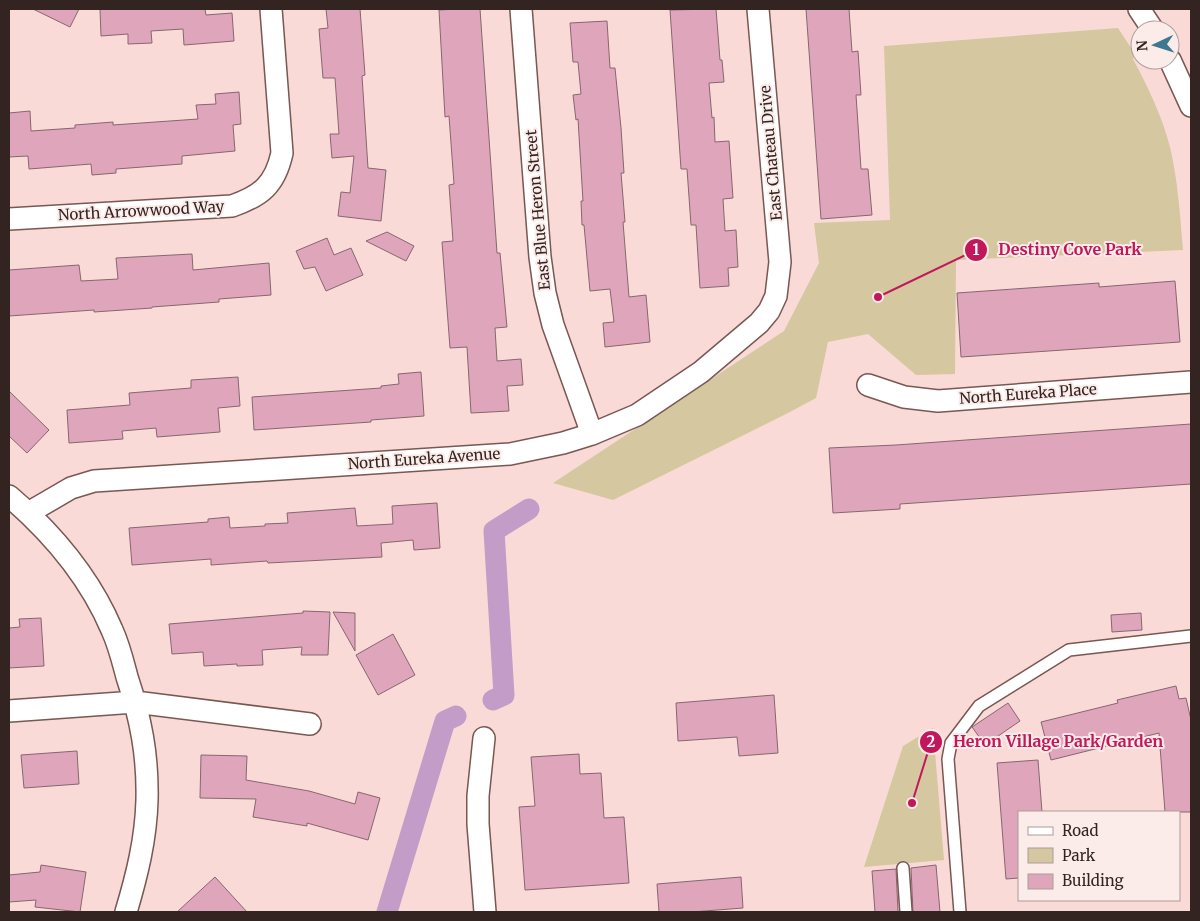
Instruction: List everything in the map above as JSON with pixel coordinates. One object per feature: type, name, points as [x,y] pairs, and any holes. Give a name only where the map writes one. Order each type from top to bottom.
[{"type":"street","name":"North Arrowwood Way","points":[[9,219],[232,206],[252,199],[268,186],[278,170],[282,154],[271,9]]},
{"type":"street","name":"East Blue Heron Street","points":[[521,9],[545,293],[553,325],[592,434]]},
{"type":"street","name":"East Chateau Drive","points":[[758,9],[780,262],[776,296]]},
{"type":"street","points":[[1140,9],[1147,20]]},
{"type":"street","points":[[1175,70],[1191,106]]},
{"type":"street","name":"North Eureka Avenue","points":[[28,512],[71,488],[94,481],[510,454],[563,443],[592,434],[637,415],[701,372],[759,323],[770,311],[776,296]]},
{"type":"street","name":"North Eureka Place","points":[[868,385],[904,397],[938,401],[1191,382]]},
{"type":"street","points":[[9,496],[28,512],[61,548],[90,588],[113,630],[142,726],[147,777],[147,802],[142,850],[126,912]]},
{"type":"street","points":[[9,711],[135,702],[310,724]]},
{"type":"street","points":[[484,738],[478,796],[478,824],[485,912]]},
{"type":"lane","points":[[960,912],[948,759],[951,743],[979,706],[1069,650],[1191,636]]},
{"type":"lane","points":[[902,868],[906,912]]},
{"type":"green space","points":[[1118,28],[1130,46],[1130,70],[1139,70],[1167,135],[1177,185],[1183,250],[956,260],[955,374],[916,375],[868,334],[828,342],[816,398],[788,413],[613,500],[553,483],[784,331],[819,263],[814,223],[890,220],[884,46]]},
{"type":"green space","points":[[933,728],[944,860],[864,867],[903,746]]},
{"type":"building","points":[[33,9],[79,9],[70,27]]},
{"type":"building","points":[[100,9],[205,9],[206,15],[232,13],[234,41],[184,45],[183,29],[151,31],[152,43],[128,44],[128,34],[101,36]]},
{"type":"building","points":[[326,9],[360,9],[365,75],[362,76],[368,168],[386,170],[381,221],[338,216],[341,192],[350,193],[354,156],[332,158],[330,134],[339,134],[335,78],[323,78],[319,29],[328,28]]},
{"type":"building","points":[[480,9],[497,253],[500,253],[507,327],[495,328],[497,361],[521,359],[523,385],[507,386],[509,411],[471,413],[467,347],[450,348],[442,242],[453,241],[449,185],[454,184],[449,116],[445,117],[439,10]]},
{"type":"building","points":[[716,9],[720,60],[722,60],[724,82],[709,83],[712,118],[714,117],[715,142],[729,141],[733,198],[723,199],[725,231],[736,230],[738,267],[728,268],[729,286],[700,288],[696,225],[691,225],[687,169],[681,169],[670,10]]},
{"type":"building","points":[[806,9],[849,9],[852,52],[858,51],[861,95],[856,95],[861,169],[868,169],[872,215],[821,219]]},
{"type":"building","points":[[607,21],[610,68],[615,68],[621,128],[624,173],[621,173],[625,222],[623,222],[629,297],[646,295],[650,342],[605,347],[603,323],[614,322],[610,289],[590,291],[584,225],[582,225],[581,201],[583,201],[578,119],[576,120],[573,95],[581,94],[578,62],[573,62],[570,23]]},
{"type":"building","points":[[239,92],[241,124],[233,125],[235,151],[182,156],[182,164],[116,169],[116,173],[92,175],[91,164],[29,169],[28,156],[9,157],[9,113],[30,111],[31,131],[75,128],[75,125],[113,122],[113,125],[198,119],[196,105],[216,104],[215,94]]},
{"type":"building","points":[[387,232],[414,246],[406,261],[366,241]]},
{"type":"building","points":[[327,238],[334,255],[351,248],[363,275],[326,291],[315,267],[304,269],[296,251]]},
{"type":"building","points":[[192,254],[193,270],[269,263],[271,295],[219,299],[219,302],[152,308],[9,316],[9,270],[79,265],[81,281],[118,279],[116,258]]},
{"type":"building","points":[[1175,281],[1180,342],[961,357],[957,293],[1099,283],[1099,287]]},
{"type":"building","points":[[421,372],[424,416],[371,420],[371,422],[254,430],[252,397],[381,388],[381,386],[399,384],[398,374]]},
{"type":"building","points":[[238,377],[240,406],[218,408],[220,432],[157,437],[156,428],[122,431],[123,439],[69,443],[67,410],[130,405],[129,393],[191,388],[191,380]]},
{"type":"building","points":[[9,391],[49,430],[27,453],[9,436]]},
{"type":"building","points":[[1191,424],[1191,484],[900,504],[900,509],[833,513],[829,448]]},
{"type":"building","points":[[437,503],[440,548],[414,550],[413,540],[381,543],[382,557],[211,565],[211,559],[132,565],[129,528],[208,522],[208,519],[229,517],[230,528],[265,526],[265,524],[288,523],[287,513],[355,508],[357,526],[393,524],[392,506]]},
{"type":"building","points":[[303,611],[330,612],[328,655],[301,655],[302,647],[262,650],[263,665],[204,666],[203,652],[172,654],[169,624],[303,613]]},
{"type":"building","points":[[333,612],[355,613],[355,651]]},
{"type":"building","points":[[1141,613],[1142,630],[1112,632],[1111,615]]},
{"type":"building","points":[[41,618],[44,666],[9,668],[9,628],[20,627],[19,619]]},
{"type":"building","points":[[393,634],[415,675],[378,695],[356,655]]},
{"type":"building","points":[[1176,686],[1179,699],[1186,698],[1191,720],[1191,812],[1165,811],[1159,733],[1051,760],[1041,722],[1118,703],[1117,700]]},
{"type":"building","points":[[774,695],[778,753],[739,756],[737,737],[678,741],[676,703]]},
{"type":"building","points":[[1008,703],[1020,721],[985,745],[972,727]]},
{"type":"building","points":[[77,751],[79,784],[24,788],[21,755]]},
{"type":"building","points":[[579,754],[580,774],[601,773],[604,818],[624,817],[629,883],[525,890],[519,807],[535,806],[531,757]]},
{"type":"building","points":[[201,755],[247,756],[246,780],[309,791],[355,804],[358,792],[380,798],[368,840],[307,823],[307,826],[253,817],[256,799],[200,798]]},
{"type":"building","points":[[1038,760],[1042,811],[1018,811],[1018,878],[1006,879],[997,763]]},
{"type":"building","points":[[41,865],[86,872],[80,912],[35,907],[36,900],[9,902],[9,875],[40,872]]},
{"type":"building","points":[[936,865],[940,912],[913,912],[911,868]]},
{"type":"building","points":[[896,869],[898,912],[875,912],[872,871]]},
{"type":"building","points":[[215,877],[247,912],[177,912]]},
{"type":"building","points":[[741,877],[743,908],[692,912],[659,912],[657,884]]},
{"type":"waterway","points":[[493,700],[504,695],[494,531],[529,509]]},
{"type":"waterway","points":[[387,912],[445,721],[456,716]]},
{"type":"place","name":"Destiny Cove Park","points":[[878,297]]},
{"type":"place","name":"Heron Village Park/Garden","points":[[912,803]]}]
